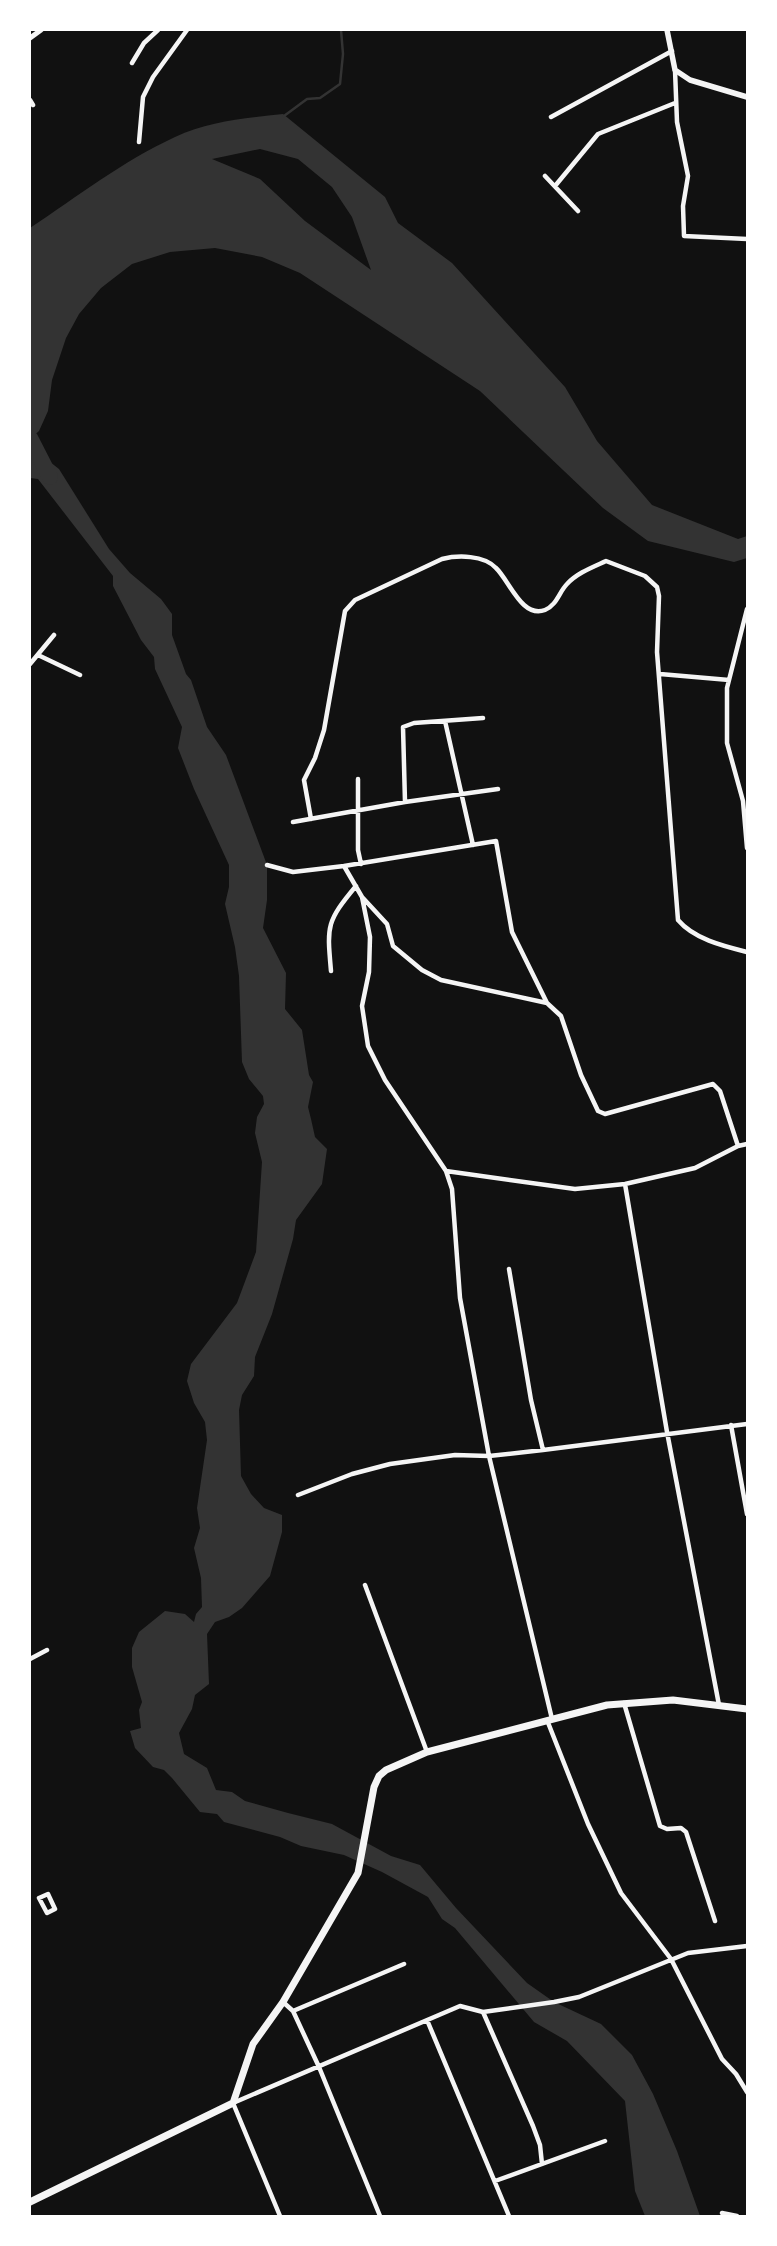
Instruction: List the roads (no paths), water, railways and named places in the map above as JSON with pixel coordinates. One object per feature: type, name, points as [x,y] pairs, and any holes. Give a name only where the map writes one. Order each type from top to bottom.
[{"type":"highway","points":[[30,2202],[233,2104],[253,2044],[283,2002],[358,1873],[374,1787],[379,1776],[402,1761],[426,1752],[607,1705],[673,1700],[747,1709]]},
{"type":"main road","points":[[667,30],[675,70],[690,80],[747,97]]},
{"type":"street","points":[[30,38],[41,30]]},
{"type":"street","points":[[132,63],[144,43],[158,30]]},
{"type":"street","points":[[139,142],[144,97],[153,77],[187,30]]},
{"type":"street","points":[[551,117],[672,51]]},
{"type":"street","points":[[675,70],[675,102],[688,176],[683,206],[684,236],[747,239]]},
{"type":"street","points":[[555,186],[598,134],[675,102]]},
{"type":"street","points":[[545,176],[578,211]]},
{"type":"street","points":[[311,819],[304,780],[315,758],[324,730],[345,611],[355,600],[400,578],[454,556],[479,559],[495,566],[524,605],[534,611],[544,610],[551,606],[566,584],[583,572],[606,561],[645,576],[656,587],[659,596],[657,652],[678,920],[686,930],[747,952]]},
{"type":"street","points":[[747,609],[729,680],[726,743],[743,801],[747,848]]},
{"type":"street","points":[[30,664],[54,635]]},
{"type":"street","points":[[38,655],[80,675]]},
{"type":"street","points":[[660,674],[729,680]]},
{"type":"street","points":[[405,802],[403,727],[414,723],[483,718]]},
{"type":"street","points":[[445,721],[473,845]]},
{"type":"street","points":[[358,779],[358,850],[362,864]]},
{"type":"street","points":[[293,822],[405,802],[498,789]]},
{"type":"street","points":[[267,865],[293,872],[362,864],[496,841],[512,932],[547,1004],[561,1016],[582,1075],[598,1111],[604,1114],[713,1084],[720,1092],[738,1146]]},
{"type":"street","points":[[344,866],[362,897],[388,924],[394,946],[422,970],[441,980],[547,1004]]},
{"type":"street","points":[[331,971],[328,934],[334,911],[356,886]]},
{"type":"street","points":[[362,897],[370,937],[369,972],[362,1006],[368,1046],[385,1080],[446,1171],[452,1188],[460,1298],[489,1456],[550,1720],[588,1824],[621,1893],[672,1959],[722,2060],[736,2074],[747,2092]]},
{"type":"street","points":[[446,1171],[575,1189],[625,1184],[695,1168],[738,1146],[747,1144]]},
{"type":"street","points":[[625,1184],[667,1432],[719,1705]]},
{"type":"street","points":[[509,1269],[531,1400],[543,1450]]},
{"type":"street","points":[[298,1495],[352,1474],[390,1464],[456,1455],[489,1456],[543,1450],[667,1432],[747,1424]]},
{"type":"street","points":[[731,1425],[747,1514]]},
{"type":"street","points":[[366,1585],[426,1752]]},
{"type":"street","points":[[30,1659],[47,1650]]},
{"type":"street","points":[[624,1703],[660,1826],[667,1829],[681,1828],[686,1832],[716,1921]]},
{"type":"street","points":[[280,2216],[233,2104],[460,2006],[483,2012],[522,2008],[579,1996],[688,1953],[747,1946]]},
{"type":"street","points":[[293,2011],[404,1964]]},
{"type":"street","points":[[283,2002],[293,2011],[319,2067],[380,2216]]},
{"type":"street","points":[[483,2012],[533,2126],[540,2145],[542,2164]]},
{"type":"street","points":[[427,2020],[509,2216]]},
{"type":"street","points":[[495,2181],[605,2142]]},
{"type":"street","points":[[722,2213],[737,2216]]},
{"type":"waterway","points":[[284,116],[307,99],[320,98],[340,84],[343,54],[341,30]]},
{"type":"waterway","points":[[30,438],[50,477]]}]
